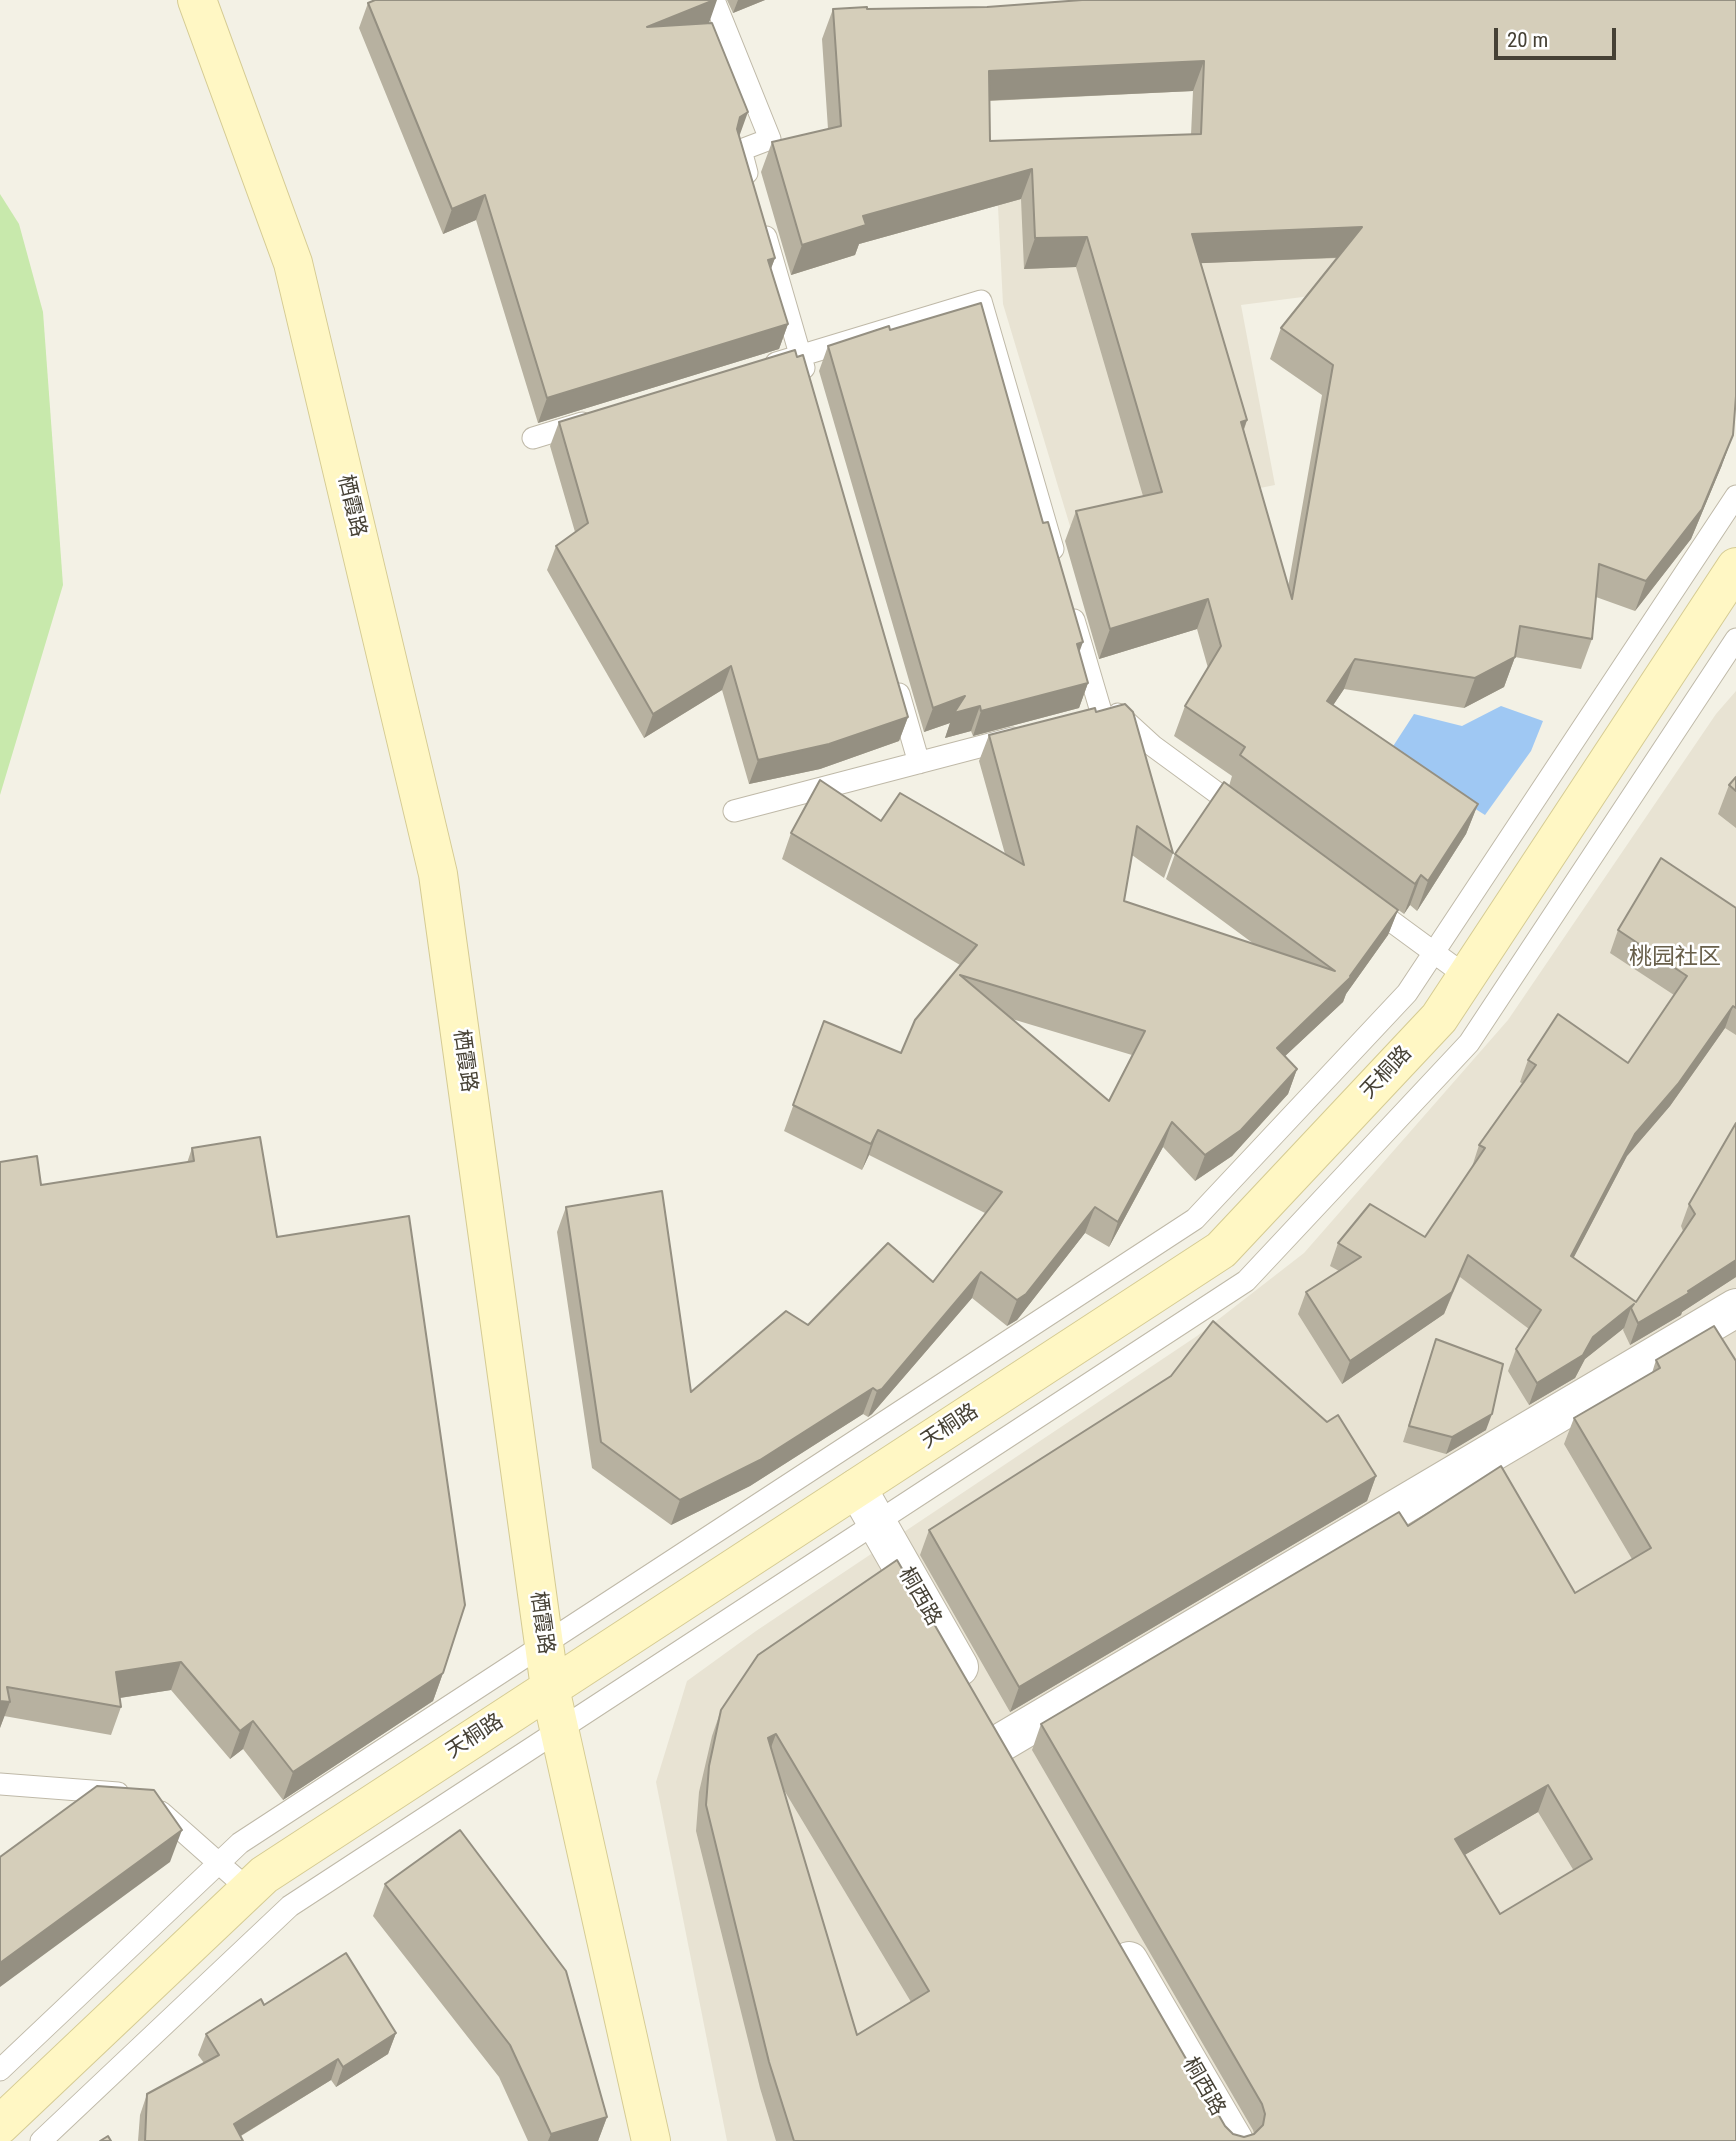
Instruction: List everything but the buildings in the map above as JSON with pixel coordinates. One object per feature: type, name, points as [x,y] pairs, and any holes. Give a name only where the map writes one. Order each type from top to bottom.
[{"type":"main road","name":"栖霞路","points":[[197,0],[293,263],[438,873],[550,1688],[651,2141]]},
{"type":"main road","name":"天桐路","points":[[0,2125],[264,1875],[1221,1250],[1438,1018],[1736,567]]},
{"type":"street","name":"桐西路","points":[[857,1488],[995,1730],[1736,1308]]},
{"type":"street","name":"桐西路","points":[[1114,1936],[1234,2141]]},
{"type":"lane","points":[[714,0],[770,139],[741,150],[752,190]]},
{"type":"lane","points":[[760,216],[810,390]]},
{"type":"lane","points":[[757,369],[981,301],[1059,568]]},
{"type":"lane","points":[[533,438],[599,418]]},
{"type":"lane","points":[[0,2070],[240,1843],[1195,1219],[1407,993],[1736,496]]},
{"type":"lane","points":[[1067,595],[1095,717],[1116,712],[1153,746],[1254,820]]},
{"type":"lane","points":[[41,2141],[290,1906],[1246,1281],[1469,1043],[1736,639]]},
{"type":"lane","points":[[891,670],[919,763]]},
{"type":"lane","points":[[734,811],[1036,732]]},
{"type":"lane","points":[[1354,894],[1466,976]]},
{"type":"lane","points":[[0,1784],[146,1799],[249,1890]]},
{"type":"shaded area","points":[[995,148],[1464,276],[1241,305],[1275,485],[1070,526],[1003,304]]},
{"type":"shaded area","points":[[1736,691],[1736,2141],[727,2141],[656,1782],[687,1681],[756,1631],[1197,1336],[1304,1253],[1508,1020],[1716,714]]},
{"type":"green space","points":[[0,194],[19,224],[43,312],[63,585],[0,795]]},
{"type":"water","points":[[1501,706],[1543,721],[1531,751],[1485,815],[1388,754],[1414,714],[1462,726]]},
{"type":"district","name":"桃园社区","points":[[1675,958]]}]
